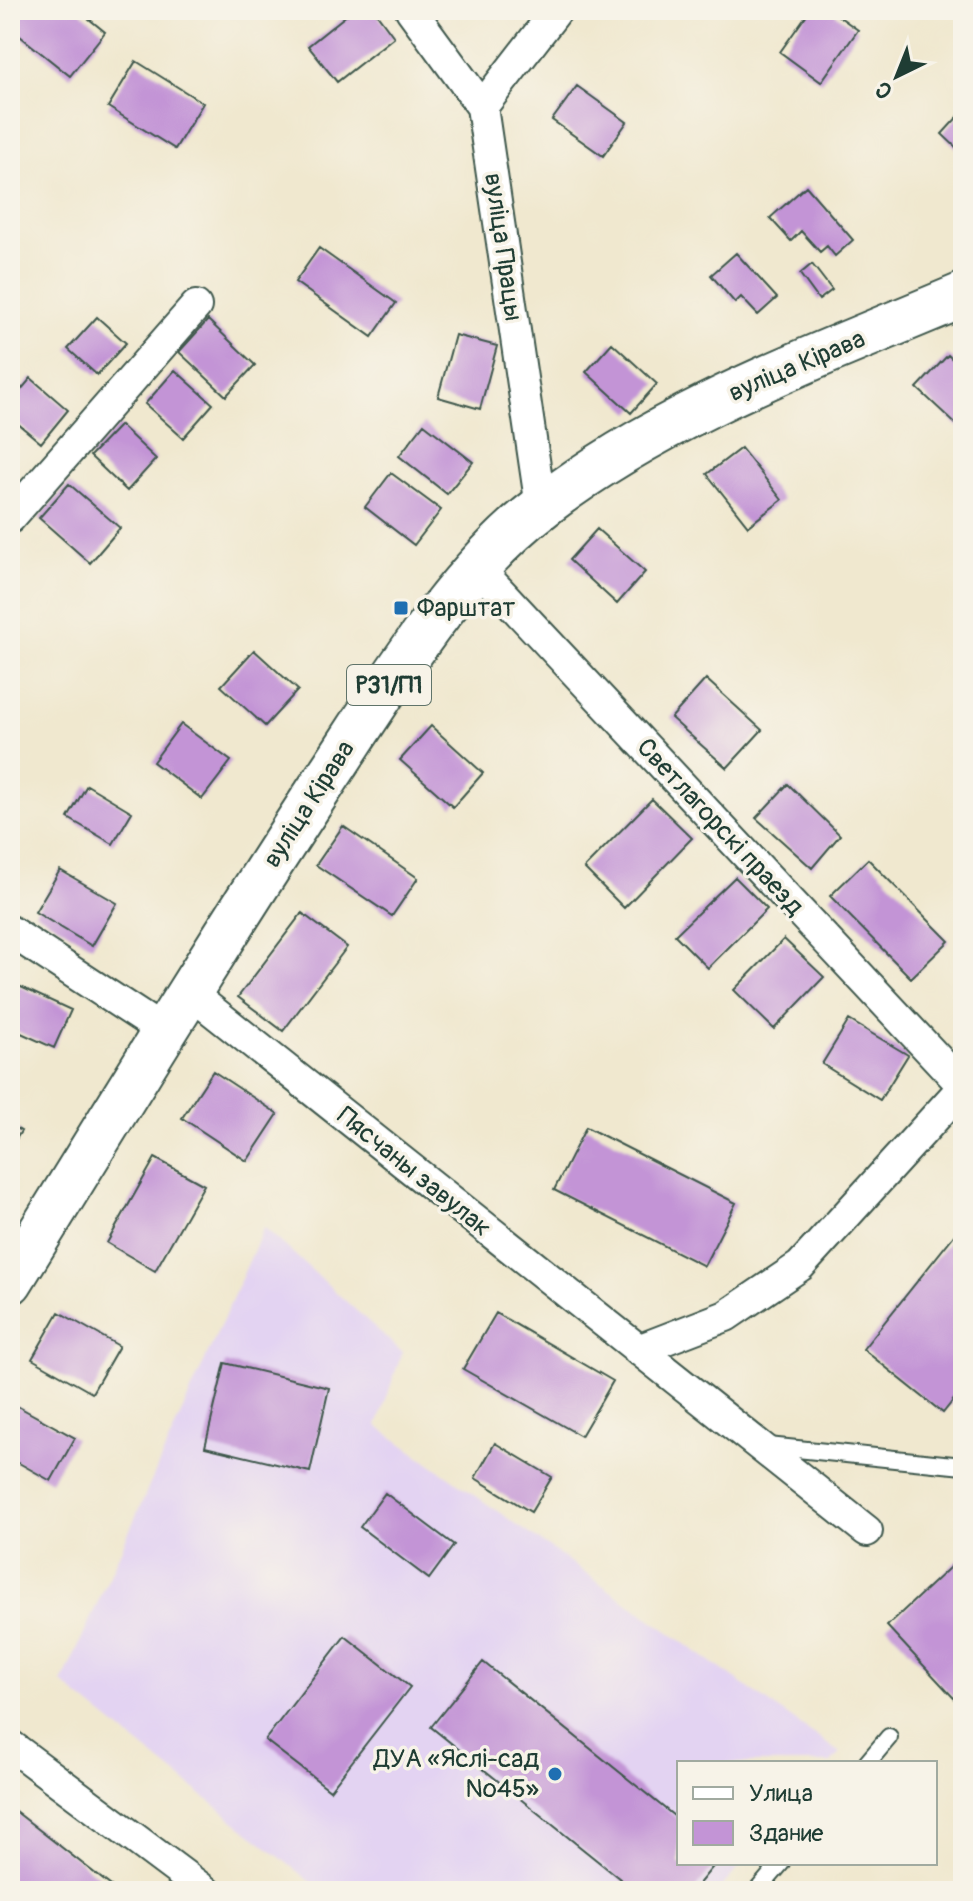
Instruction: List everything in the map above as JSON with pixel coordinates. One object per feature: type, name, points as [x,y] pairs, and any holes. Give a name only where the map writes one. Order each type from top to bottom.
[{"type":"main road","name":"вуліца Кірава","points":[[10,1282],[262,876],[376,703],[477,567],[541,507],[625,449],[707,405],[963,295]]},
{"type":"street","name":"вуліца Працы","points":[[411,10],[482,107],[541,507]]},
{"type":"street","points":[[482,107],[557,10]]},
{"type":"street","points":[[10,518],[196,306]]},
{"type":"street","name":"Светлагорскі праезд","points":[[477,567],[963,1086]]},
{"type":"street","points":[[10,931],[166,1033]]},
{"type":"street","name":"Пясчаны завулак","points":[[190,993],[867,1531]]},
{"type":"street","points":[[638,1350],[726,1316],[800,1266],[963,1086]]},
{"type":"street","points":[[10,1745],[205,1891]]},
{"type":"lane","points":[[759,1445],[963,1466]]},
{"type":"lane","points":[[869,1761],[889,1737]]},
{"type":"lane","points":[[757,1891],[779,1865]]},
{"type":"shaded area","points":[[264,1227],[402,1352],[377,1426],[840,1753],[833,1761],[677,1761],[677,1865],[741,1865],[718,1891],[322,1891],[62,1683]]},
{"type":"building","points":[[12,10],[78,10],[105,32],[70,76],[10,28]]},
{"type":"building","points":[[353,10],[374,10],[394,37],[337,82],[308,46]]},
{"type":"building","points":[[810,10],[830,10],[858,30],[821,82],[780,52]]},
{"type":"building","points":[[136,61],[203,103],[175,149],[108,107]]},
{"type":"building","points":[[577,86],[627,122],[603,156],[552,120]]},
{"type":"building","points":[[963,111],[963,154],[942,134]]},
{"type":"building","points":[[806,186],[853,240],[835,256],[827,246],[820,252],[801,231],[791,241],[770,218]]},
{"type":"building","points":[[319,248],[396,303],[372,337],[295,282]]},
{"type":"building","points":[[736,253],[777,298],[758,315],[741,297],[735,303],[711,275]]},
{"type":"building","points":[[812,264],[832,290],[819,300],[800,274]]},
{"type":"building","points":[[97,317],[126,343],[97,375],[68,349]]},
{"type":"building","points":[[208,320],[255,365],[226,396],[179,352]]},
{"type":"building","points":[[455,335],[497,346],[480,409],[438,397]]},
{"type":"building","points":[[612,343],[657,384],[631,413],[586,372]]},
{"type":"building","points":[[948,355],[963,369],[963,431],[917,388]]},
{"type":"building","points":[[175,370],[213,404],[183,438],[145,404]]},
{"type":"building","points":[[31,378],[68,410],[41,443],[10,417],[10,403]]},
{"type":"building","points":[[424,424],[473,462],[447,494],[399,456]]},
{"type":"building","points":[[120,425],[156,459],[127,491],[90,456]]},
{"type":"building","points":[[741,448],[782,500],[748,526],[707,474]]},
{"type":"building","points":[[391,473],[441,510],[414,545],[365,507]]},
{"type":"building","points":[[69,484],[120,528],[90,563],[39,518]]},
{"type":"building","points":[[597,529],[645,572],[617,604],[569,560]]},
{"type":"building","points":[[254,650],[298,690],[265,726],[221,686]]},
{"type":"building","points":[[706,679],[762,730],[727,768],[671,718]]},
{"type":"building","points":[[181,724],[231,761],[202,799],[153,762]]},
{"type":"building","points":[[431,726],[483,773],[453,807],[400,760]]},
{"type":"building","points":[[788,784],[840,835],[812,868],[756,818]]},
{"type":"building","points":[[87,785],[132,812],[113,844],[68,818]]},
{"type":"building","points":[[652,799],[692,838],[624,908],[584,868]]},
{"type":"building","points":[[343,826],[418,878],[392,916],[316,865]]},
{"type":"building","points":[[868,859],[949,941],[911,978],[830,896]]},
{"type":"building","points":[[60,870],[117,903],[92,946],[35,912]]},
{"type":"building","points":[[735,877],[767,909],[708,968],[675,935]]},
{"type":"building","points":[[302,913],[347,947],[283,1031],[238,997]]},
{"type":"building","points":[[784,939],[824,977],[774,1029],[734,990]]},
{"type":"building","points":[[10,982],[71,1010],[54,1048],[10,1028]]},
{"type":"building","points":[[849,1020],[908,1055],[880,1100],[822,1064]]},
{"type":"building","points":[[213,1071],[278,1114],[247,1161],[182,1118]]},
{"type":"building","points":[[10,1125],[21,1131],[10,1149]]},
{"type":"building","points":[[586,1127],[736,1203],[704,1266],[554,1190]]},
{"type":"building","points":[[155,1158],[204,1185],[155,1271],[107,1243]]},
{"type":"building","points":[[963,1224],[963,1388],[943,1413],[863,1349]]},
{"type":"building","points":[[59,1312],[119,1346],[92,1393],[32,1359]]},
{"type":"building","points":[[496,1313],[613,1381],[581,1436],[463,1369]]},
{"type":"building","points":[[225,1363],[329,1388],[310,1472],[205,1447]]},
{"type":"building","points":[[10,1402],[75,1438],[51,1481],[10,1458]]},
{"type":"building","points":[[495,1443],[552,1477],[531,1512],[475,1478]]},
{"type":"building","points":[[385,1493],[454,1545],[429,1579],[360,1527]]},
{"type":"building","points":[[963,1555],[963,1708],[887,1626]]},
{"type":"building","points":[[345,1636],[410,1687],[330,1790],[265,1740]]},
{"type":"building","name":"ДУА «Яслі-сад №45»","points":[[483,1662],[677,1818],[677,1865],[714,1865],[693,1891],[635,1891],[431,1727]]},
{"type":"building","points":[[10,1807],[111,1886],[107,1891],[23,1891],[10,1881]]},
{"type":"place","name":"Фарштат","points":[[401,608]]},
{"type":"place","name":"ДУА «Яслі-сад №45»","points":[[555,1774]]}]
